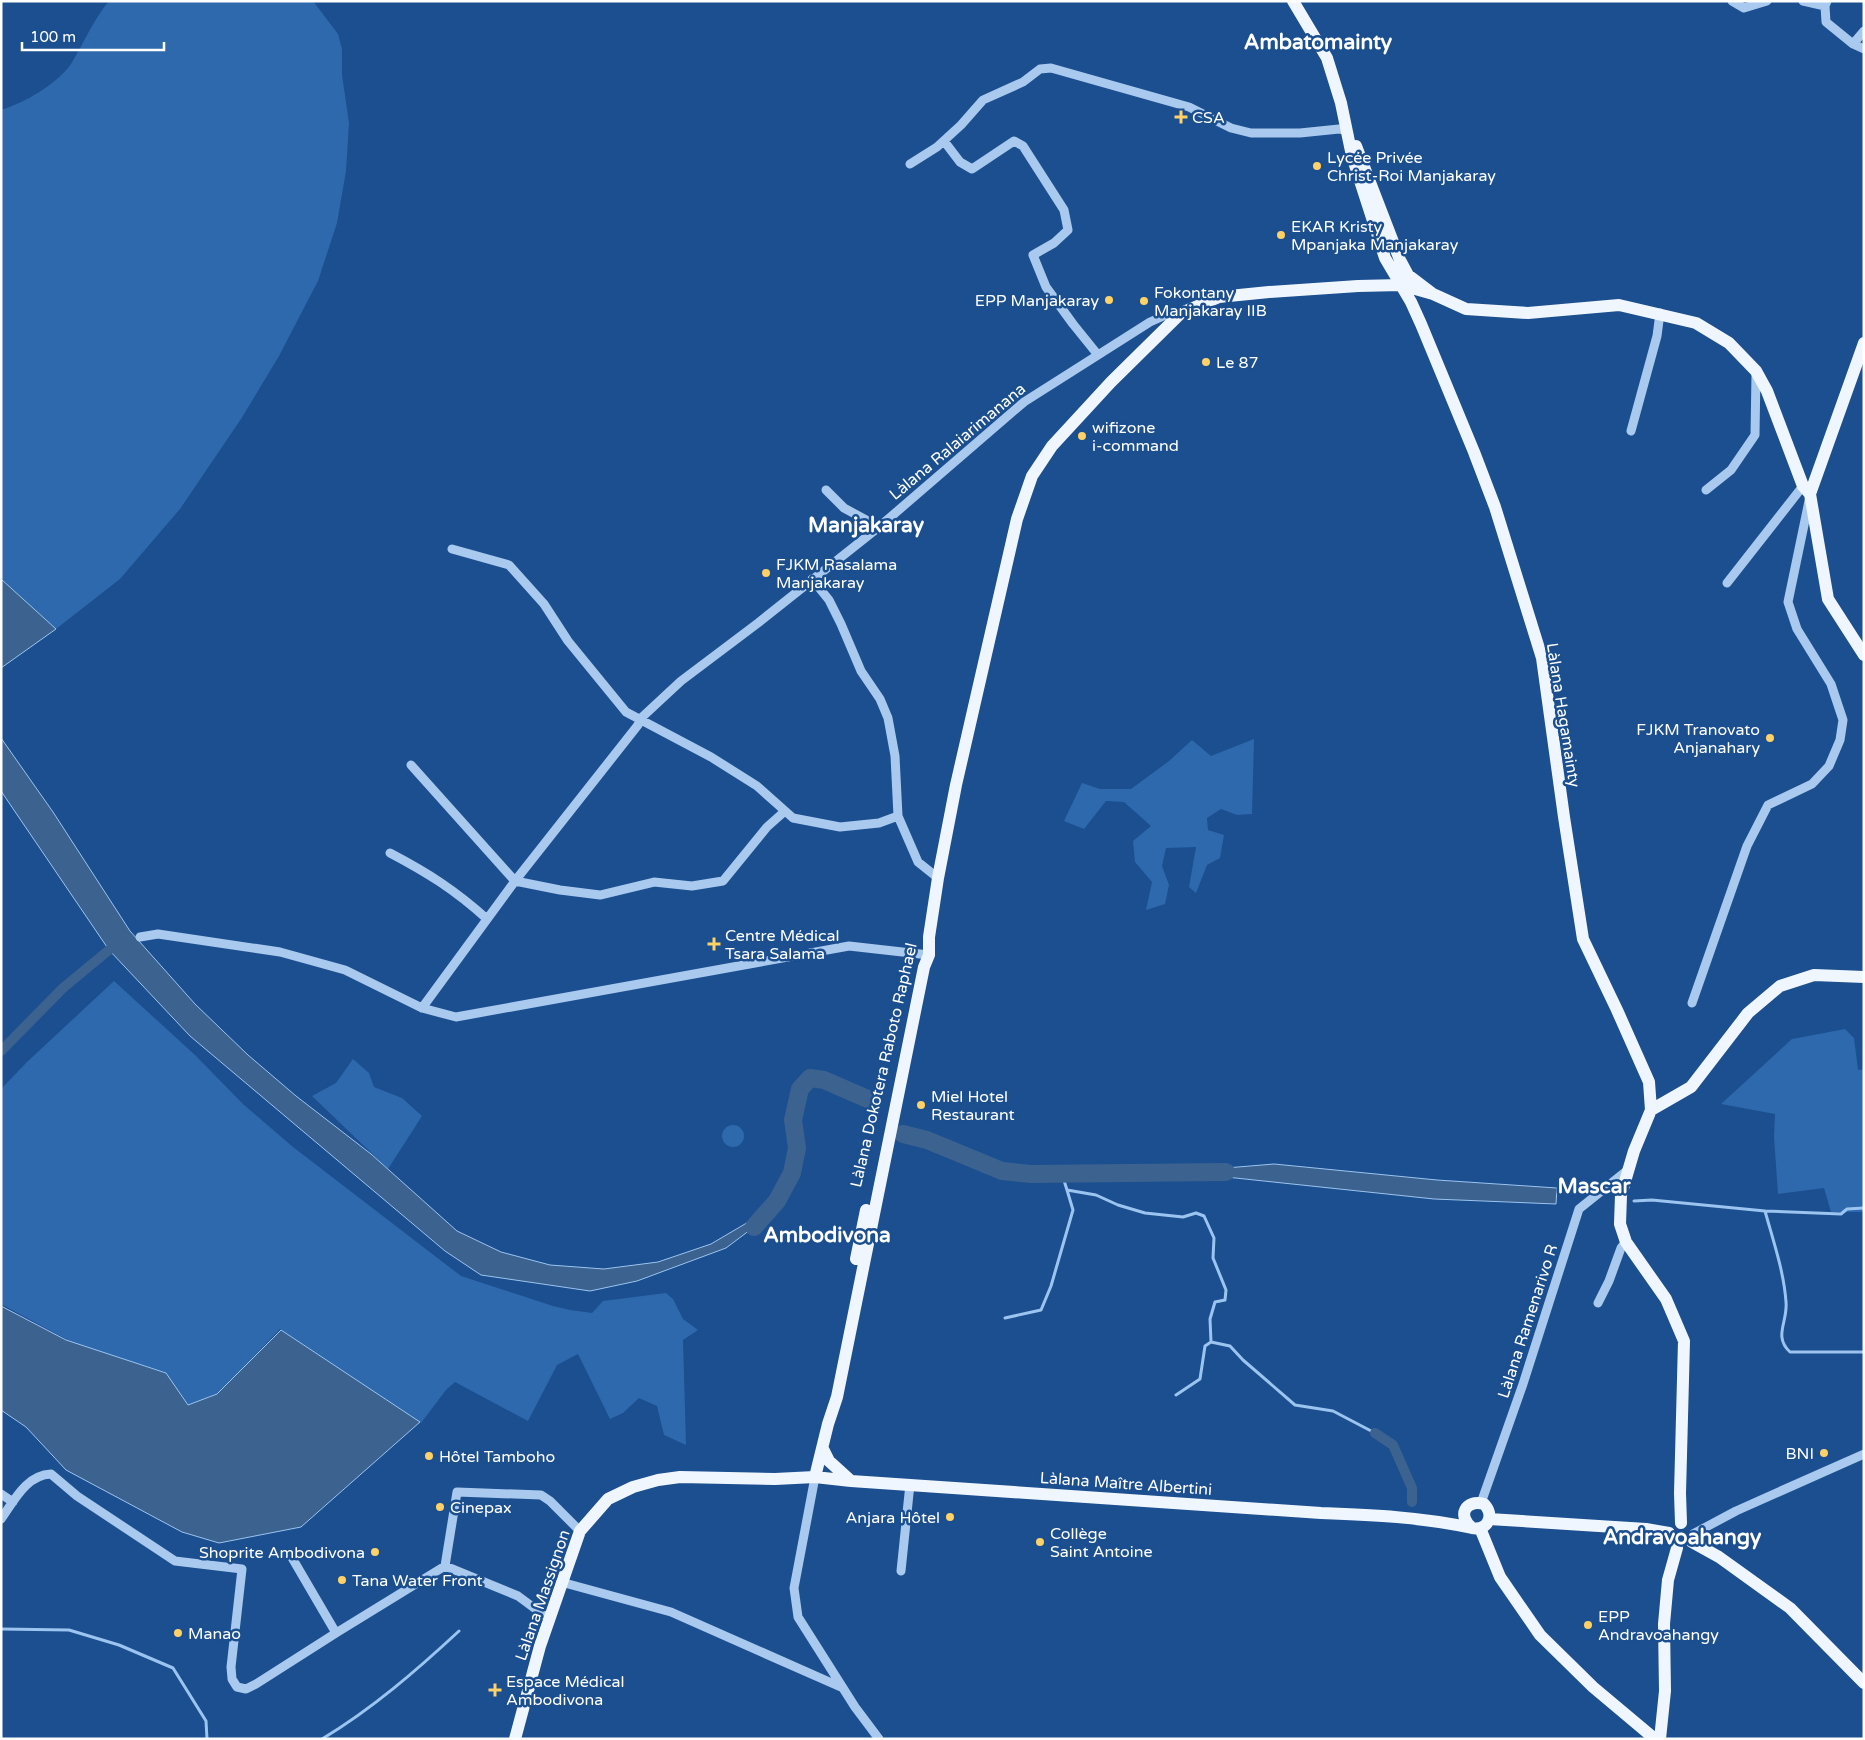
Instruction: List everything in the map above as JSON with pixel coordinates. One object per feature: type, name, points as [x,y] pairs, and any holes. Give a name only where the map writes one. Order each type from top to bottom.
[{"type":"main road","points":[[1293,1],[1327,58],[1341,103],[1352,156],[1385,258],[1386,273],[1383,279],[1358,286]]},
{"type":"main road","points":[[1347,131],[1359,151],[1400,260],[1408,276],[1433,294]]},
{"type":"main road","name":"Làlana Hagamainty","points":[[1385,258],[1411,302],[1421,324],[1495,507],[1542,658],[1583,939],[1649,1082],[1651,1110]]},
{"type":"main road","points":[[1399,281],[1400,260]]},
{"type":"main road","points":[[1182,313],[1219,297],[1399,281],[1466,309],[1528,313],[1619,305],[1696,323],[1729,343],[1756,372],[1766,391],[1807,490],[1828,599],[1864,655]]},
{"type":"main road","points":[[1358,286],[1394,287],[1411,302]]},
{"type":"main road","points":[[1421,324],[1420,310],[1422,304],[1427,301],[1447,301]]},
{"type":"main road","name":"Làlana Dokotera Raboto Raphael","points":[[815,1477],[828,1424],[837,1397],[866,1229],[924,968],[938,878],[975,700],[1017,519],[1032,476],[1058,439],[1111,382],[1182,313]]},
{"type":"main road","points":[[1807,490],[1864,343]]},
{"type":"main road","points":[[1681,1523],[1684,1341],[1666,1299],[1626,1242],[1620,1224],[1622,1195],[1634,1151],[1651,1110],[1691,1087],[1748,1013],[1780,986],[1814,975],[1864,977]]},
{"type":"main road","points":[[823,1449],[829,1461],[851,1482]]},
{"type":"main road","name":"Làlana Massignon","points":[[516,1739],[549,1619],[580,1531],[608,1499],[633,1487],[658,1480],[680,1477],[775,1479],[815,1477]]},
{"type":"main road","name":"Làlana Maître Albertini","points":[[815,1477],[851,1482],[910,1484],[1301,1512],[1382,1515],[1435,1520],[1476,1528]]},
{"type":"main road","points":[[1476,1528],[1488,1523],[1489,1510],[1481,1503],[1474,1502],[1464,1512],[1464,1519],[1476,1528],[1500,1577],[1540,1634],[1593,1687],[1655,1739]]},
{"type":"main road","name":"Làlana Maître Albertini","points":[[1435,1520],[1464,1512]]},
{"type":"main road","points":[[1489,1519],[1646,1529],[1670,1533]]},
{"type":"main road","points":[[1693,1538],[1683,1549],[1677,1548],[1672,1544],[1670,1533],[1676,1524],[1688,1525],[1693,1538],[1790,1608],[1864,1682]]},
{"type":"main road","points":[[1660,1739],[1665,1691],[1664,1624],[1668,1580],[1677,1548]]},
{"type":"street","points":[[1732,1],[1747,5],[1767,1]]},
{"type":"street","points":[[1803,1],[1826,4],[1826,22],[1853,44],[1864,49]]},
{"type":"street","points":[[1853,44],[1864,31]]},
{"type":"street","points":[[910,164],[937,148],[983,100],[1023,82],[1040,69],[1051,68],[1188,107],[1231,128],[1251,133],[1300,133],[1339,129],[1347,131]]},
{"type":"street","points":[[944,141],[960,162],[972,169],[1014,141],[1023,146],[1064,210],[1068,230],[1054,243],[1034,255],[1046,287],[1098,355]]},
{"type":"street","name":"Làlana Ralaiarimanana","points":[[422,1008],[515,881],[638,725],[639,720],[681,681],[879,527],[1024,402],[1150,322],[1168,314],[1182,313]]},
{"type":"street","points":[[1631,431],[1657,336],[1660,314]]},
{"type":"street","points":[[1706,490],[1731,470],[1755,434],[1756,372]]},
{"type":"street","points":[[826,490],[844,508],[879,527]]},
{"type":"street","points":[[1727,583],[1807,490]]},
{"type":"street","points":[[1692,1003],[1747,846],[1768,806],[1812,784],[1829,766],[1840,740],[1843,720],[1831,684],[1797,629],[1788,602],[1807,490]]},
{"type":"street","points":[[452,548],[509,565],[544,604],[568,641],[626,712],[711,757],[757,786],[793,818],[840,827],[879,823],[898,816]]},
{"type":"street","points":[[812,579],[829,600],[861,671],[880,699],[888,718],[895,756],[898,816],[918,862],[938,878]]},
{"type":"street","points":[[411,765],[515,881],[560,890],[600,895],[654,882],[692,886],[724,881],[767,827],[785,811]]},
{"type":"street","points":[[390,853],[432,876],[467,901],[487,919]]},
{"type":"street","points":[[140,937],[158,934],[280,952],[346,970],[422,1008],[456,1017],[849,946],[925,954]]},
{"type":"street","name":"Làlana Ramenarivo R","points":[[1481,1503],[1523,1384],[1579,1209],[1630,1169]]},
{"type":"street","points":[[1598,1304],[1620,1248],[1626,1242]]},
{"type":"street","points":[[1693,1538],[1736,1511],[1864,1454]]},
{"type":"street","points":[[1,1519],[30,1480],[41,1474],[51,1474],[77,1496],[175,1560],[242,1569],[231,1667],[232,1679],[236,1688],[246,1689],[445,1566],[458,1492],[540,1495],[580,1531]]},
{"type":"street","points":[[815,1477],[794,1588],[798,1617],[843,1688],[879,1739]]},
{"type":"street","points":[[901,1571],[910,1484]]},
{"type":"street","points":[[1,1494],[13,1502]]},
{"type":"street","points":[[291,1556],[336,1633]]},
{"type":"street","points":[[445,1566],[518,1596],[549,1619]]},
{"type":"street","points":[[562,1582],[671,1612],[843,1688]]},
{"type":"shaded area","points":[[109,1],[313,1],[338,34],[342,49],[342,75],[349,123],[346,171],[337,223],[318,281],[279,356],[241,419],[180,509],[120,579],[56,629],[1,579],[1,110],[20,103],[39,92],[65,71]]},
{"type":"shaded area","points":[[1,579],[56,629],[1,668]]},
{"type":"shaded area","points":[[1,738],[53,812],[130,931],[195,1004],[248,1055],[296,1096],[371,1154],[457,1231],[501,1252],[550,1265],[604,1269],[658,1262],[711,1244],[750,1221],[754,1227],[726,1248],[637,1281],[590,1291],[481,1275],[445,1251],[190,1036],[109,950],[1,791]]},
{"type":"shaded area","points":[[1254,739],[1252,814],[1237,815],[1221,809],[1207,818],[1208,830],[1224,835],[1220,858],[1207,865],[1196,893],[1189,887],[1196,847],[1166,848],[1162,866],[1169,885],[1165,904],[1146,910],[1152,882],[1135,862],[1133,841],[1151,826],[1124,802],[1106,801],[1084,829],[1064,821],[1082,783],[1100,789],[1131,789],[1169,761],[1192,740],[1211,756]]},
{"type":"shaded area","points":[[114,981],[195,1055],[243,1104],[293,1147],[461,1276],[553,1306],[592,1313],[603,1301],[666,1293],[673,1299],[683,1319],[698,1330],[683,1340],[686,1445],[664,1435],[657,1406],[639,1398],[623,1413],[610,1419],[578,1354],[557,1365],[528,1421],[455,1382],[446,1390],[421,1423],[280,1329],[220,1392],[189,1406],[165,1372],[77,1345],[1,1304],[1,1089],[27,1062]]},
{"type":"shaded area","points":[[1845,1029],[1854,1038],[1858,1070],[1864,1069],[1864,1212],[1831,1212],[1824,1188],[1778,1194],[1774,1137],[1775,1114],[1721,1104],[1792,1039]]},
{"type":"shaded area","points":[[353,1059],[369,1073],[374,1087],[402,1098],[422,1116],[388,1169],[312,1096],[336,1083]]},
{"type":"shaded area","points":[[729,1125],[737,1125],[744,1132],[744,1140],[737,1147],[729,1147],[722,1140],[722,1132]]},
{"type":"shaded area","points":[[1274,1164],[1437,1180],[1557,1188],[1556,1204],[1434,1199],[1226,1177],[1226,1168]]},
{"type":"shaded area","points":[[1,1306],[66,1340],[166,1373],[188,1405],[217,1394],[281,1330],[420,1422],[301,1527],[219,1543],[182,1532],[66,1470],[26,1427],[1,1410]]},
{"type":"waterway","points":[[1,1051],[63,988],[109,950]]},
{"type":"waterway","points":[[754,1227],[777,1201],[792,1173],[797,1148],[793,1120],[800,1089],[810,1078],[824,1080],[870,1100]]},
{"type":"waterway","points":[[903,1134],[927,1140],[1002,1171],[1031,1174],[1226,1172]]},
{"type":"waterway","points":[[1062,1174],[1067,1190],[1096,1195],[1118,1205],[1145,1213],[1183,1217],[1196,1213],[1204,1216],[1214,1238],[1213,1258],[1226,1290],[1225,1300],[1215,1302],[1210,1319],[1211,1342],[1205,1346],[1200,1379],[1176,1395]]},
{"type":"waterway","points":[[1005,1318],[1041,1310],[1051,1286],[1073,1210],[1067,1190]]},
{"type":"waterway","points":[[1634,1201],[1652,1200],[1765,1211],[1778,1256],[1785,1291],[1786,1309],[1782,1328],[1782,1340],[1785,1346],[1790,1352],[1864,1352]]},
{"type":"waterway","points":[[1765,1211],[1841,1214],[1847,1209],[1864,1208]]},
{"type":"waterway","points":[[1211,1342],[1230,1346],[1243,1360],[1295,1405],[1333,1411],[1375,1433]]},
{"type":"waterway","points":[[1375,1433],[1393,1445],[1412,1488],[1412,1502]]},
{"type":"waterway","points":[[1,1629],[69,1630],[119,1645],[173,1668],[206,1721],[207,1739]]},
{"type":"waterway","points":[[322,1739],[359,1715],[394,1688],[459,1631]]},
{"type":"place","name":"CSA","points":[[1181,117]]},
{"type":"place","name":"Lycée Privée Christ-Roi Manjakaray","points":[[1317,166]]},
{"type":"place","name":"EKAR Kristy Mpanjaka Manjakaray","points":[[1281,235]]},
{"type":"place","name":"EPP Manjakaray","points":[[1109,300]]},
{"type":"place","name":"Fokontany Manjakaray IIB","points":[[1144,301]]},
{"type":"place","name":"Le 87","points":[[1206,362]]},
{"type":"place","name":"wifizone i-command","points":[[1082,436]]},
{"type":"place","name":"FJKM Rasalama Manjakaray","points":[[766,573]]},
{"type":"place","name":"FJKM Tranovato Anjanahary","points":[[1770,738]]},
{"type":"place","name":"Centre Médical Tsara Salama","points":[[714,944]]},
{"type":"place","name":"Miel Hotel Restaurant","points":[[921,1105]]},
{"type":"place","name":"BNI","points":[[1824,1453]]},
{"type":"place","name":"Hôtel Tamboho","points":[[429,1456]]},
{"type":"place","name":"Cinepax","points":[[440,1507]]},
{"type":"place","name":"Anjara Hôtel","points":[[950,1517]]},
{"type":"place","name":"Collège Saint Antoine","points":[[1040,1542]]},
{"type":"place","name":"Shoprite Ambodivona","points":[[375,1552]]},
{"type":"place","name":"Tana Water Front","points":[[342,1580]]},
{"type":"place","name":"EPP Andravoahangy","points":[[1588,1625]]},
{"type":"place","name":"Manao","points":[[178,1633]]},
{"type":"place","name":"Espace Médical Ambodivona","points":[[495,1690]]},
{"type":"district","name":"Ambatomainty","points":[[1318,42]]},
{"type":"district","name":"Manjakaray","points":[[866,525]]},
{"type":"district","name":"Mascar","points":[[1594,1186]]},
{"type":"district","name":"Ambodivona","points":[[827,1235]]},
{"type":"district","name":"Andravoahangy","points":[[1682,1537]]}]
